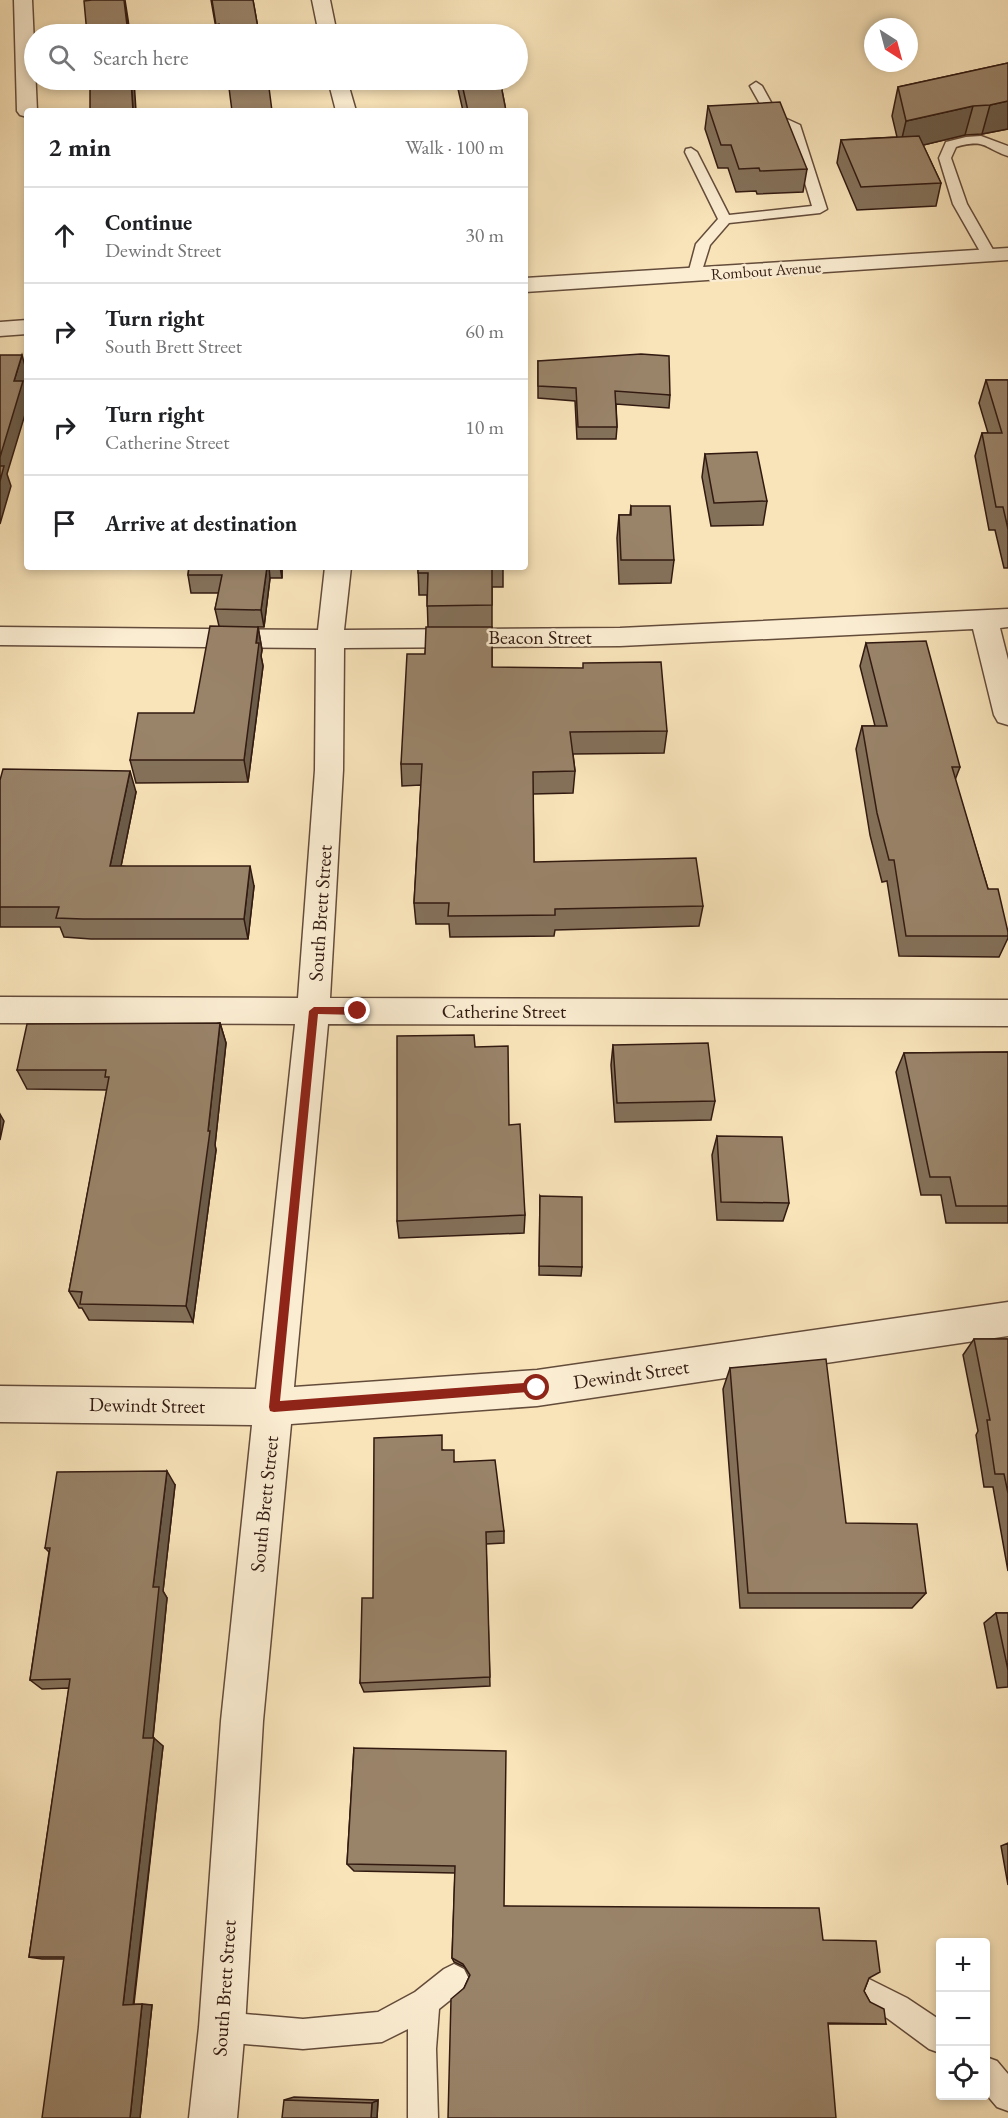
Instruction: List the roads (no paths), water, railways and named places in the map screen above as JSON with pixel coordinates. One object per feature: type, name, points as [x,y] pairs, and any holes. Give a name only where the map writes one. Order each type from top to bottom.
[{"type":"street","points":[[23,0],[24,28]]},
{"type":"street","points":[[321,0],[326,24]]},
{"type":"street","points":[[26,90],[27,108]]},
{"type":"street","points":[[341,90],[345,108]]},
{"type":"street","name":"Rombout Avenue","points":[[528,285],[998,255]]},
{"type":"street","points":[[0,329],[24,327]]},
{"type":"street","name":"South Brett Street","points":[[213,2118],[222,2027],[242,1721],[314,1011],[329,770],[330,639],[338,570]]},
{"type":"street","points":[[996,618],[1008,715]]},
{"type":"street","name":"Beacon Street","points":[[0,636],[330,639],[620,637],[996,618]]},
{"type":"street","name":"Catherine Street","points":[[0,1010],[1008,1013]]},
{"type":"street","name":"Dewindt Street","points":[[0,1404],[274,1407],[537,1388],[1008,1319]]},
{"type":"lane","points":[[695,274],[703,244],[725,219],[820,209],[794,125],[773,117],[756,86]]},
{"type":"lane","points":[[998,255],[960,204],[945,158],[951,145],[963,140],[990,140],[1008,152]]},
{"type":"lane","points":[[691,152],[725,219]]},
{"type":"lane","points":[[222,2027],[303,2034],[382,2027],[426,2002],[454,1979]]},
{"type":"lane","points":[[865,1992],[897,2008],[936,2035]]},
{"type":"lane","points":[[423,2118],[421,2049],[426,2002]]},
{"type":"lane","points":[[990,2076],[1008,2096]]}]
